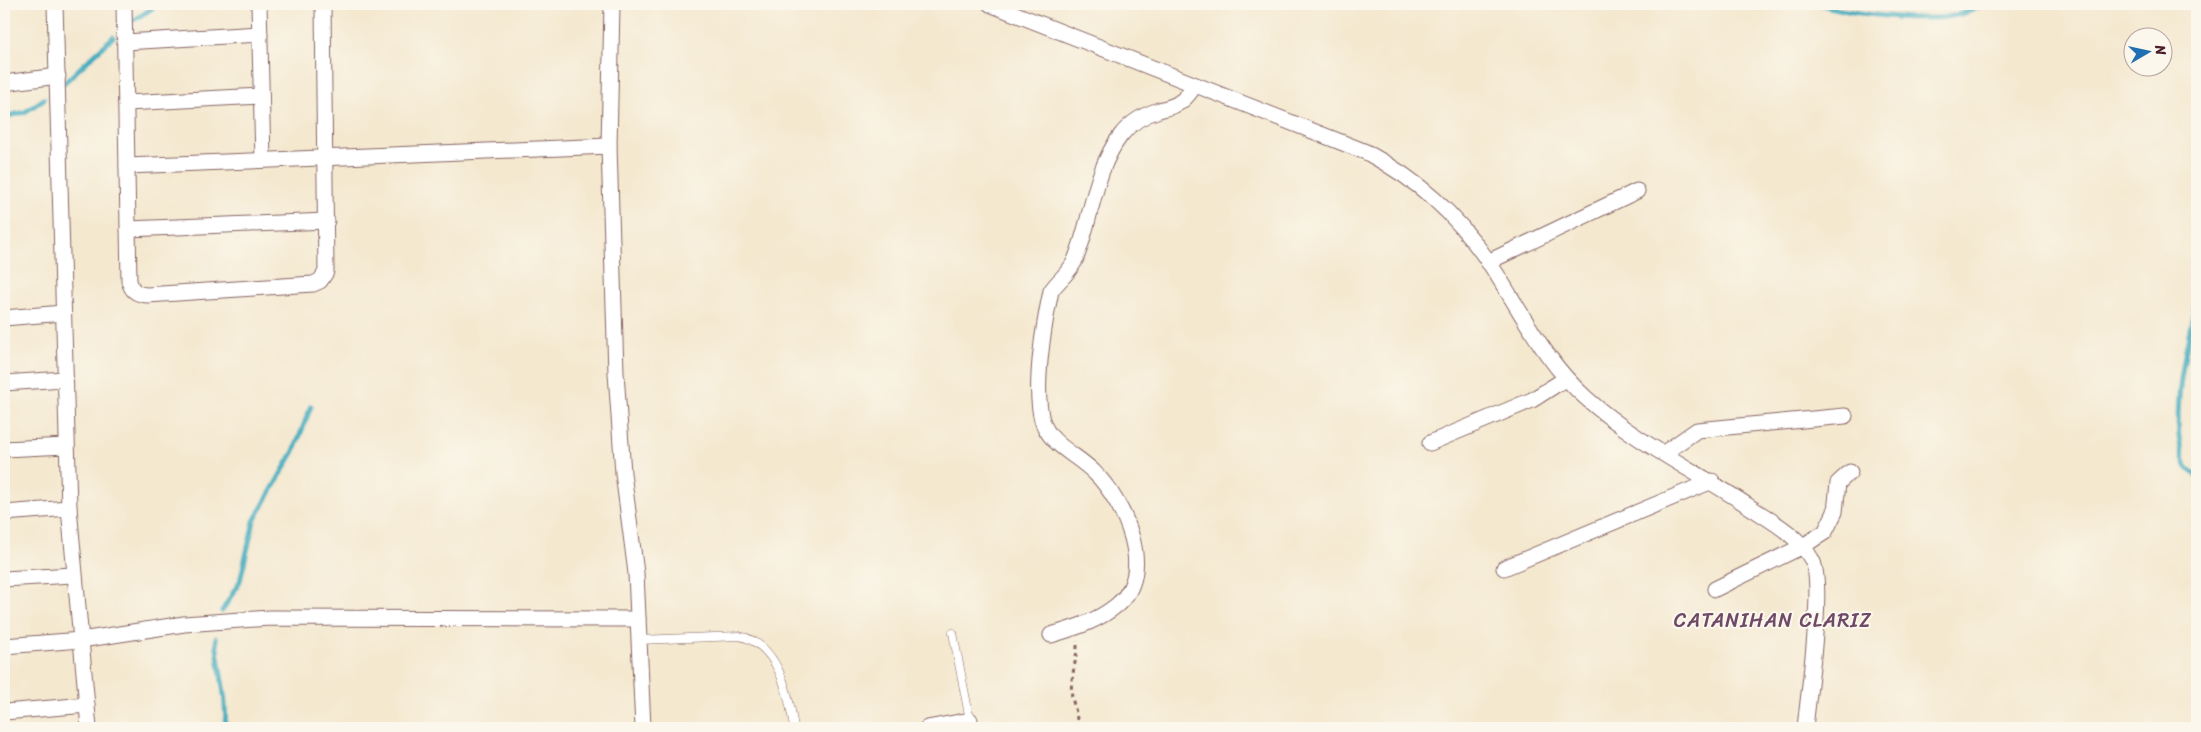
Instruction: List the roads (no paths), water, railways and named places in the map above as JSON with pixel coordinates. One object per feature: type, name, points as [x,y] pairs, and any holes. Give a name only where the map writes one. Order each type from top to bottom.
[{"type":"street","points":[[55,4],[66,446],[74,575],[89,728]]},
{"type":"street","points":[[124,4],[128,229],[131,287],[138,294],[313,284],[320,282],[326,272],[323,4]]},
{"type":"street","points":[[259,4],[263,160]]},
{"type":"street","points":[[612,4],[609,146],[619,425],[636,573],[643,728]]},
{"type":"street","points":[[990,4],[1366,152],[1400,171],[1434,198],[1461,225],[1488,262],[1533,334],[1565,379],[1615,421],[1788,532],[1803,546],[1814,562],[1817,595],[1805,728]]},
{"type":"street","points":[[125,42],[260,34]]},
{"type":"street","points":[[4,83],[58,76]]},
{"type":"street","points":[[1052,635],[1075,628],[1106,614],[1119,604],[1129,590],[1134,575],[1135,555],[1126,517],[1116,500],[1096,473],[1048,434],[1042,420],[1039,400],[1041,359],[1051,291],[1057,282],[1070,271],[1076,258],[1097,187],[1120,137],[1133,122],[1144,115],[1180,103],[1188,96],[1195,85]]},
{"type":"street","points":[[126,103],[261,96]]},
{"type":"street","points":[[127,166],[609,146]]},
{"type":"street","points":[[1488,262],[1636,191]]},
{"type":"street","points":[[128,229],[326,221]]},
{"type":"street","points":[[4,318],[63,313]]},
{"type":"street","points":[[4,383],[64,379]]},
{"type":"street","points":[[1430,443],[1532,400],[1565,379]]},
{"type":"street","points":[[1664,453],[1697,430],[1845,416]]},
{"type":"street","points":[[4,449],[66,446]]},
{"type":"street","points":[[1715,589],[1803,546],[1825,532],[1834,512],[1838,484],[1850,472]]},
{"type":"street","points":[[1504,568],[1712,482]]},
{"type":"street","points":[[4,513],[69,508]]},
{"type":"street","points":[[4,579],[74,575]]},
{"type":"street","points":[[4,646],[80,640],[184,624],[270,618],[638,619]]},
{"type":"street","points":[[4,712],[87,705]]},
{"type":"street","points":[[927,728],[970,720]]},
{"type":"lane","points":[[952,633],[970,720]]},
{"type":"lane","points":[[639,640],[739,636],[752,638],[765,650],[784,682],[794,728]]},
{"type":"waterway","points":[[134,20],[159,4]]},
{"type":"waterway","points":[[1820,4],[1866,14],[1924,18],[1940,18],[1969,12],[1984,4]]},
{"type":"waterway","points":[[63,84],[113,37]]},
{"type":"waterway","points":[[4,117],[25,112],[44,99]]},
{"type":"waterway","points":[[2197,296],[2188,336],[2178,405],[2178,427],[2186,466],[2197,476]]},
{"type":"waterway","points":[[222,611],[240,581],[254,521],[294,451],[311,406]]},
{"type":"waterway","points":[[216,638],[224,694],[225,728]]},
{"type":"district","name":"CATANIHAN CLARIZ","points":[[1773,620]]}]
